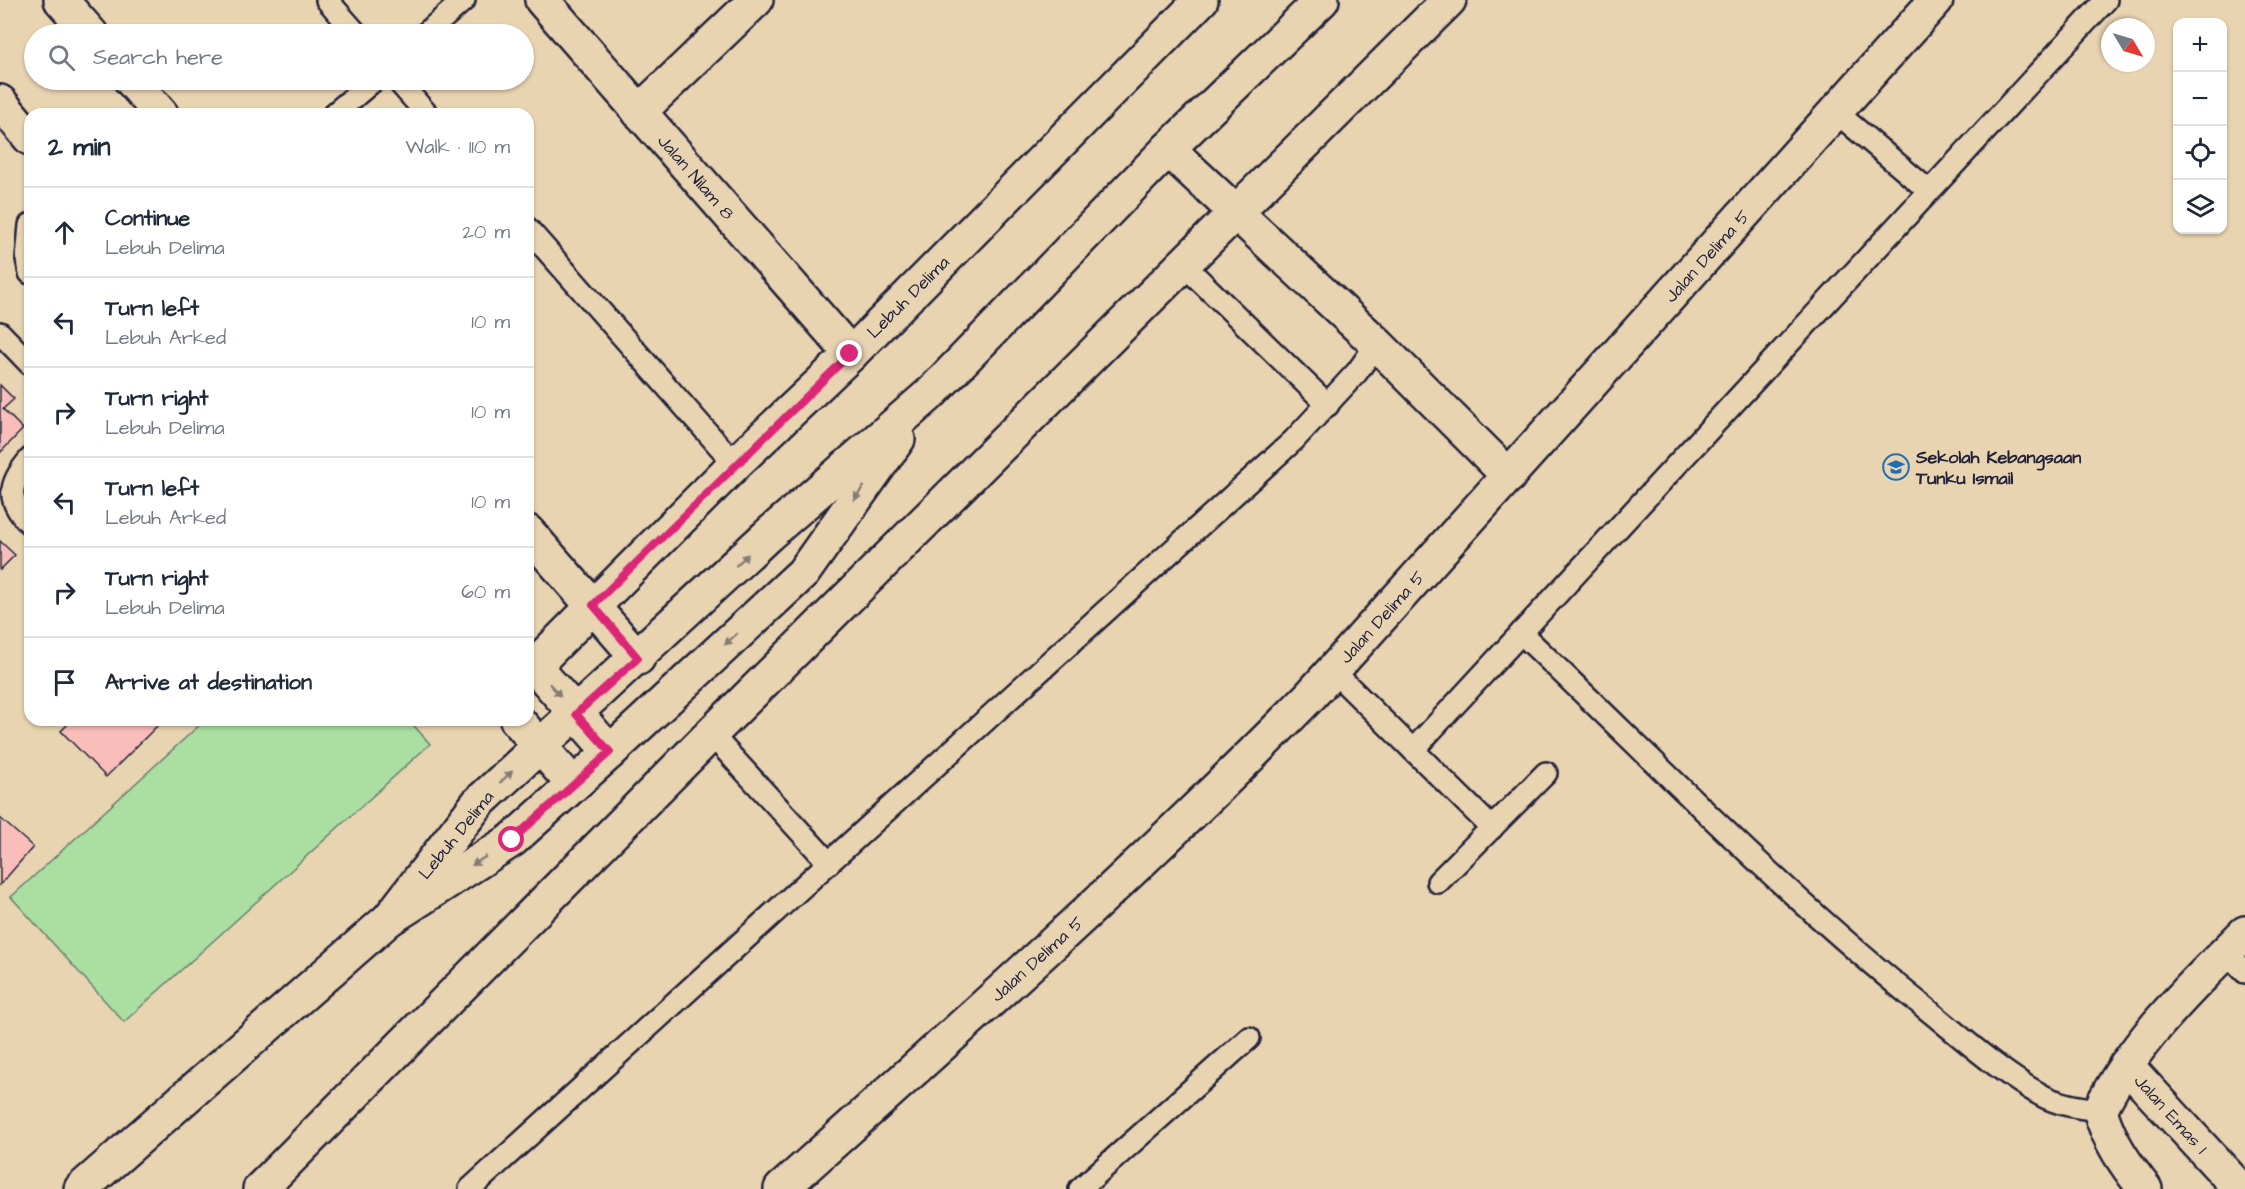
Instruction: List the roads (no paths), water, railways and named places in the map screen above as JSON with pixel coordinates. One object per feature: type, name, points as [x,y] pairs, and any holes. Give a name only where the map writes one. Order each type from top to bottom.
[{"type":"street","points":[[61,0],[83,24]]},
{"type":"street","name":"Jalan Nilam 8","points":[[542,0],[850,354]]},
{"type":"street","points":[[639,112],[756,0]]},
{"type":"street","name":"Lebuh Delima","points":[[534,660],[850,354],[1201,0]]},
{"type":"street","name":"Lebuh Delima","points":[[389,919],[478,803],[638,658],[768,535],[930,394],[1168,149],[1322,0]]},
{"type":"street","points":[[260,1189],[711,734],[1449,0]]},
{"type":"street","name":"Jalan Delima 5","points":[[781,1189],[1108,895],[1218,790],[1333,671],[1936,0]]},
{"type":"street","points":[[140,90],[156,108]]},
{"type":"street","points":[[0,102],[24,131]]},
{"type":"street","points":[[1168,149],[1377,344],[1509,476]]},
{"type":"street","name":"Lebuh Delima","points":[[81,1189],[389,919],[512,840],[802,573],[930,394]]},
{"type":"street","points":[[534,539],[638,658]]},
{"type":"street","points":[[534,666],[610,752]]},
{"type":"street","points":[[522,726],[573,784]]},
{"type":"street","points":[[2145,1189],[2122,1160],[2106,1131],[2100,1110],[2126,1065],[2168,1014],[2239,952]]},
{"type":"street","name":"Jalan Emas 1","points":[[2126,1065],[2240,1189]]},
{"type":"lane","points":[[327,0],[348,24]]},
{"type":"lane","points":[[436,24],[464,0]]},
{"type":"lane","points":[[1413,750],[2106,0]]},
{"type":"lane","points":[[341,108],[362,90]]},
{"type":"lane","points":[[406,90],[422,108]]},
{"type":"lane","points":[[1836,112],[1929,191]]},
{"type":"lane","points":[[534,236],[735,464]]},
{"type":"lane","points":[[1184,265],[1328,405]]},
{"type":"lane","points":[[0,333],[24,358]]},
{"type":"lane","points":[[470,1189],[1294,440],[1328,405],[1377,344]]},
{"type":"lane","points":[[24,466],[20,470],[12,496],[16,511],[24,518]]},
{"type":"lane","points":[[1521,633],[1784,886],[1882,973],[2014,1079],[2046,1098],[2076,1107],[2100,1110]]},
{"type":"lane","points":[[1333,671],[1492,828]]},
{"type":"lane","points":[[711,734],[829,863]]},
{"type":"lane","points":[[1438,882],[1546,773]]},
{"type":"lane","points":[[1080,1189],[1249,1038]]},
{"type":"place","name":"Sekolah Kebangsaan Tunku Ismail","points":[[1896,467]]}]
